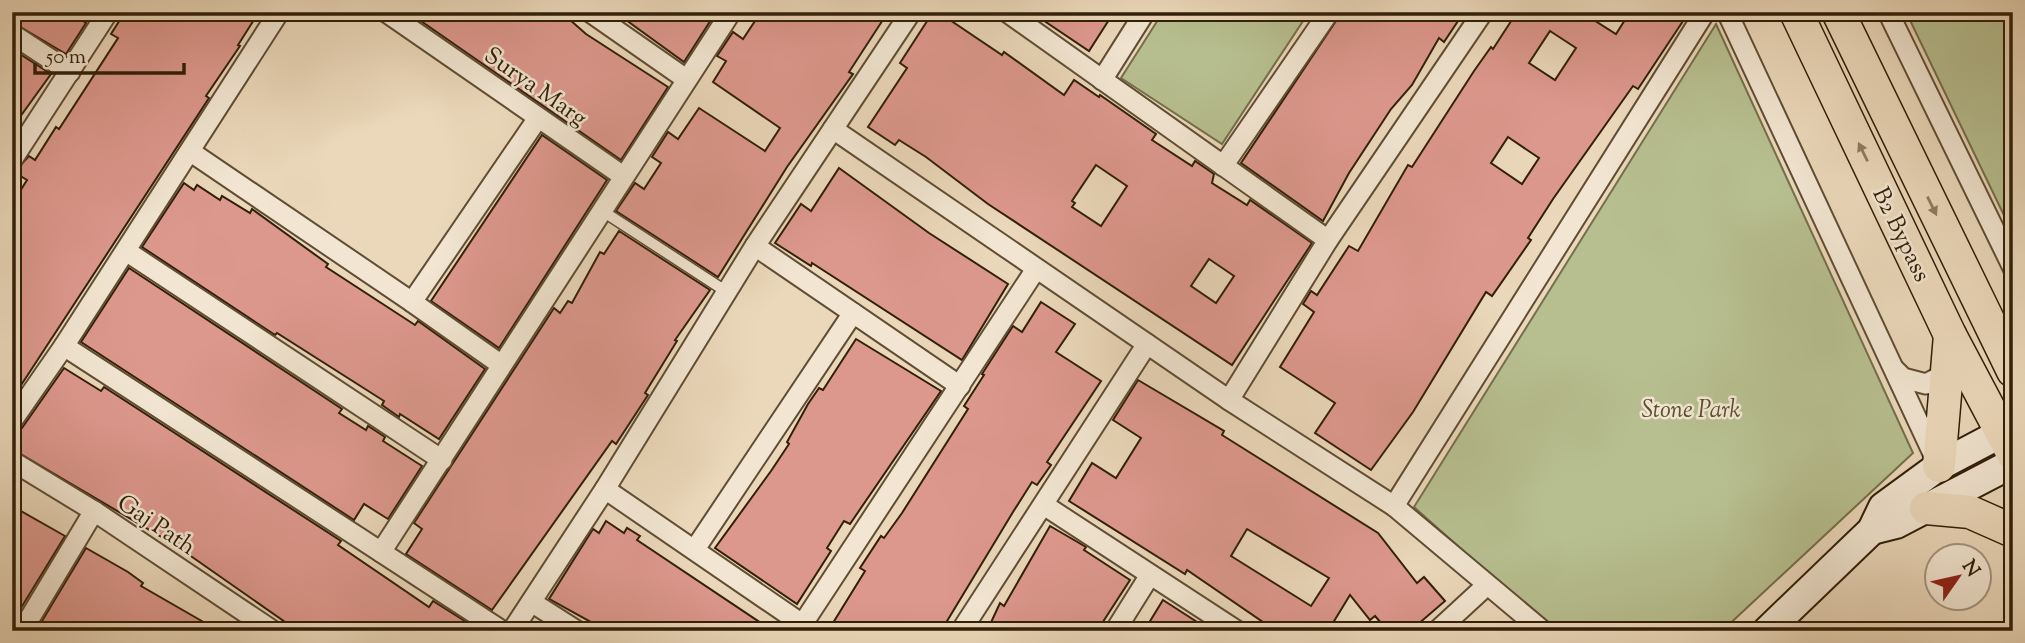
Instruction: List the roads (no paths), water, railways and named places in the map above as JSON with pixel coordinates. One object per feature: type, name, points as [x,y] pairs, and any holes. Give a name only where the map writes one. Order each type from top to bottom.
[{"type":"main road","name":"B2 Bypass","points":[[1796,12],[1950,335],[2009,438]]},
{"type":"main road","name":"B2 Bypass","points":[[1838,12],[2000,329],[2013,371]]},
{"type":"main road","points":[[1938,466],[1950,335]]},
{"type":"main road","points":[[1926,508],[1969,512],[2013,531]]},
{"type":"street","points":[[12,160],[107,12]]},
{"type":"street","points":[[12,421],[191,152],[279,12]]},
{"type":"street","name":"Surya Marg","points":[[386,12],[622,176]]},
{"type":"street","points":[[590,12],[686,79]]},
{"type":"street","points":[[381,552],[442,460],[500,364],[731,12]]},
{"type":"street","points":[[512,631],[533,603],[605,489],[755,246],[911,12]]},
{"type":"street","points":[[1007,12],[1328,240]]},
{"type":"street","points":[[1102,80],[1145,12]]},
{"type":"street","points":[[1223,166],[1329,12]]},
{"type":"street","points":[[1394,506],[1705,12]]},
{"type":"street","points":[[1727,12],[1938,466]]},
{"type":"street","points":[[1888,12],[2013,268]]},
{"type":"street","points":[[1229,400],[1328,240],[1479,14]]},
{"type":"street","points":[[12,34],[69,72]]},
{"type":"street","points":[[412,302],[538,117]]},
{"type":"street","points":[[833,130],[1229,400],[1394,506],[1544,631]]},
{"type":"street","points":[[191,152],[500,364]]},
{"type":"street","points":[[755,246],[960,386]]},
{"type":"street","points":[[126,251],[442,460]]},
{"type":"street","points":[[605,489],[695,549],[800,627],[1036,268]]},
{"type":"street","points":[[695,549],[853,313]]},
{"type":"street","points":[[961,631],[1147,344]]},
{"type":"street","points":[[64,346],[502,631]]},
{"type":"street","points":[[1892,366],[1903,378],[1915,383],[1926,384],[1948,372]]},
{"type":"street","points":[[1767,631],[1872,530],[1882,507],[1938,466],[2009,438]]},
{"type":"street","name":"Gaj Path","points":[[12,461],[94,511],[273,631]]},
{"type":"street","points":[[1872,530],[1896,524],[2013,463]]},
{"type":"street","points":[[1044,505],[1237,631]]},
{"type":"street","points":[[23,625],[94,511]]},
{"type":"street","points":[[1115,631],[1150,575]]},
{"type":"street","points":[[1437,631],[1487,585]]},
{"type":"street","points":[[533,603],[577,631]]},
{"type":"lane","points":[[600,210],[727,292]]},
{"type":"park label","name":"Stone Park","points":[[1691,409]]}]
